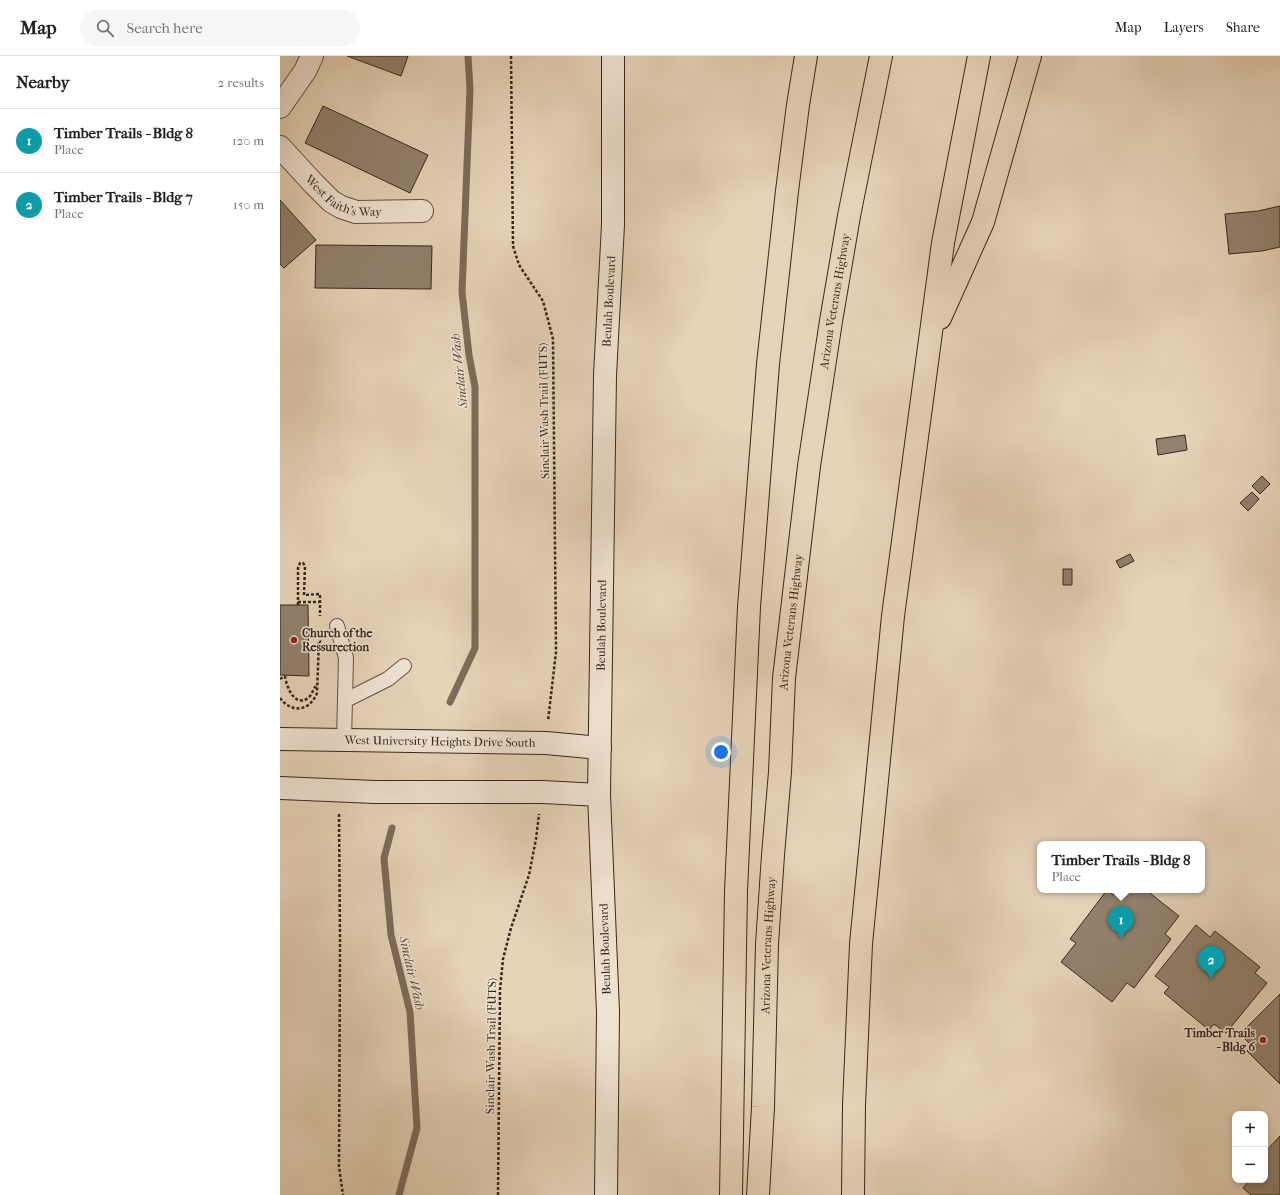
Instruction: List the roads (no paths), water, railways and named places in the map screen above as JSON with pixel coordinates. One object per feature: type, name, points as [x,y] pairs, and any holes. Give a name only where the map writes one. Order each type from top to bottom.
[{"type":"highway","points":[[731,1195],[736,891],[748,607],[768,364],[787,191],[798,104],[806,56]]},
{"type":"highway","name":"Arizona Veterans Highway","points":[[758,1195],[763,1106],[767,944],[780,772],[784,678],[809,466],[831,321],[849,216],[881,56]]},
{"type":"highway","points":[[853,1195],[854,1105],[862,936],[893,616],[943,243],[979,56]]},
{"type":"highway","points":[[931,337],[983,222],[1030,56]]},
{"type":"main road","points":[[280,107],[305,72],[312,56]]},
{"type":"main road","name":"Beulah Boulevard","points":[[606,1195],[608,1012],[599,795],[605,375],[613,225],[613,56]]},
{"type":"main road","name":"West Faith's Way","points":[[280,147],[314,184],[331,201],[340,207],[356,212],[422,211]]},
{"type":"main road","name":"West University Heights Drive South","points":[[280,739],[546,743],[600,748]]},
{"type":"main road","points":[[280,788],[375,792],[543,792],[599,795]]},
{"type":"lane","points":[[337,626],[346,658],[344,740]]},
{"type":"lane","points":[[346,700],[388,679],[404,666]]},
{"type":"waterway","name":"Sinclair Wash","points":[[450,702],[475,648],[475,387],[469,355],[462,292],[470,89],[468,56]]},
{"type":"waterway","name":"Sinclair Wash","points":[[392,828],[384,858],[391,935],[410,1012],[417,1128],[399,1195]]},
{"type":"place","name":"Church of the Ressurection","points":[[294,640]]},
{"type":"place","name":"Timber Trails - Bldg 8","points":[[1121,939]]},
{"type":"place","name":"Timber Trails - Bldg 7","points":[[1211,979]]},
{"type":"place","name":"Timber Trails - Bldg 6","points":[[1263,1040]]}]
